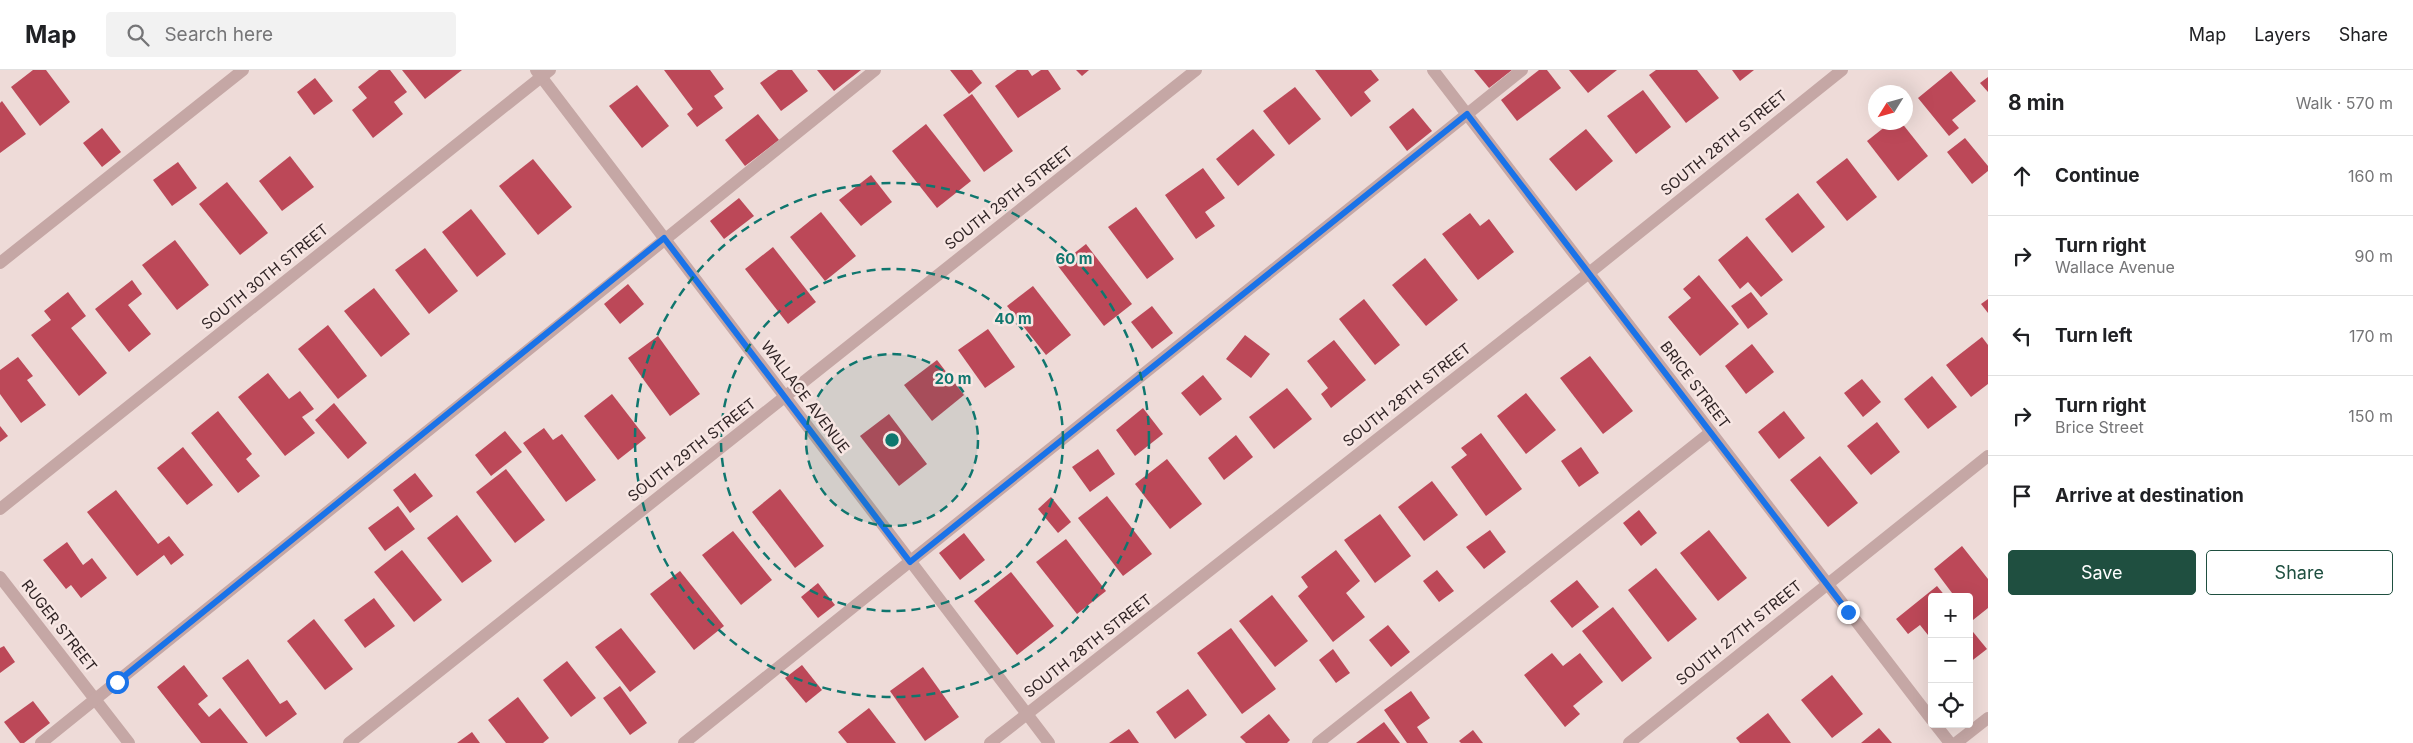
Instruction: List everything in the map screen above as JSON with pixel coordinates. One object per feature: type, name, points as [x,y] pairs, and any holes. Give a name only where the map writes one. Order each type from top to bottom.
[{"type":"street","points":[[0,263],[243,70]]},
{"type":"street","points":[[41,743],[664,238],[875,70]]},
{"type":"street","name":"SOUTH 29TH STREET","points":[[349,743],[1196,70]]},
{"type":"street","name":"BRICE STREET","points":[[1433,70],[1928,715]]},
{"type":"street","points":[[684,743],[1522,70]]},
{"type":"street","name":"SOUTH 28TH STREET","points":[[990,743],[1589,273],[1842,70]]},
{"type":"street","name":"WALLACE AVENUE","points":[[542,72],[784,397],[1049,743]]},
{"type":"street","name":"SOUTH 30TH STREET","points":[[0,509],[542,72]]},
{"type":"street","points":[[1318,743],[1711,432]]},
{"type":"street","name":"SOUTH 27TH STREET","points":[[1629,743],[1988,456]]},
{"type":"street","name":"RUGER STREET","points":[[0,577],[129,743]]},
{"type":"street","points":[[1956,743],[1988,718]]},
{"type":"street","points":[[1938,728],[1950,743]]},
{"type":"building","points":[[33,70],[46,70],[70,102],[40,126],[11,87]]},
{"type":"building","points":[[379,70],[390,70],[407,92],[394,102],[403,114],[373,138],[352,110],[367,98],[358,87]]},
{"type":"building","points":[[402,70],[462,70],[425,99]]},
{"type":"building","points":[[664,70],[710,70],[724,89],[714,96],[723,108],[697,127],[687,114],[693,109]]},
{"type":"building","points":[[778,70],[792,70],[808,91],[781,111],[760,83]]},
{"type":"building","points":[[817,70],[861,70],[834,91]]},
{"type":"building","points":[[950,70],[972,70],[982,83],[969,94]]},
{"type":"building","points":[[1017,70],[1028,70],[1032,76],[1041,70],[1048,70],[1061,89],[1018,118],[995,86]]},
{"type":"building","points":[[1076,70],[1089,70],[1082,76]]},
{"type":"building","points":[[1315,70],[1371,70],[1379,80],[1364,92],[1371,101],[1351,117]]},
{"type":"building","points":[[1474,70],[1512,70],[1489,88]]},
{"type":"building","points":[[1539,70],[1547,70],[1561,88],[1517,121],[1501,100]]},
{"type":"building","points":[[1569,70],[1617,70],[1588,93]]},
{"type":"building","points":[[1656,70],[1697,70],[1719,98],[1686,123],[1649,75]]},
{"type":"building","points":[[1732,70],[1754,70],[1740,81]]},
{"type":"building","points":[[1951,71],[1976,101],[1952,120],[1959,128],[1949,136],[1918,98]]},
{"type":"building","points":[[1988,77],[1988,92],[1980,83]]},
{"type":"building","points":[[315,78],[333,101],[314,115],[297,92]]},
{"type":"building","points":[[637,85],[669,126],[642,148],[609,106]]},
{"type":"building","points":[[1295,87],[1321,119],[1289,145],[1263,111]]},
{"type":"building","points":[[1643,90],[1671,127],[1636,154],[1607,116]]},
{"type":"building","points":[[972,94],[1013,151],[984,172],[943,115]]},
{"type":"building","points":[[2,101],[26,134],[0,153],[0,103]]},
{"type":"building","points":[[1413,108],[1432,131],[1407,151],[1389,127]]},
{"type":"building","points":[[758,114],[779,140],[745,166],[725,140]]},
{"type":"building","points":[[926,124],[971,181],[937,208],[892,151]]},
{"type":"building","points":[[102,128],[121,152],[102,167],[83,143]]},
{"type":"building","points":[[1253,129],[1275,155],[1238,186],[1216,159]]},
{"type":"building","points":[[1586,129],[1613,161],[1576,191],[1549,159]]},
{"type":"building","points":[[1881,130],[1907,130],[1928,156],[1898,181],[1867,141]]},
{"type":"building","points":[[1965,138],[1988,166],[1988,171],[1972,184],[1947,152]]},
{"type":"building","points":[[290,156],[314,187],[282,211],[259,181]]},
{"type":"building","points":[[1847,158],[1877,197],[1847,221],[1816,182]]},
{"type":"building","points":[[533,159],[572,207],[538,235],[499,186]]},
{"type":"building","points":[[178,162],[197,188],[172,206],[153,180]]},
{"type":"building","points":[[1203,168],[1225,198],[1205,212],[1215,226],[1196,239],[1165,195]]},
{"type":"building","points":[[871,175],[892,202],[861,226],[839,200]]},
{"type":"building","points":[[227,182],[268,233],[240,255],[199,204]]},
{"type":"building","points":[[1798,193],[1825,227],[1792,253],[1765,219]]},
{"type":"building","points":[[739,198],[754,216],[724,239],[710,221]]},
{"type":"building","points":[[1136,207],[1174,259],[1147,279],[1108,227]]},
{"type":"building","points":[[471,209],[506,254],[477,277],[442,232]]},
{"type":"building","points":[[821,212],[856,256],[825,281],[790,237]]},
{"type":"building","points":[[1470,213],[1480,226],[1489,219],[1514,252],[1478,280],[1442,234]]},
{"type":"building","points":[[1747,236],[1783,280],[1761,297],[1748,282],[1740,289],[1718,260]]},
{"type":"building","points":[[175,240],[209,285],[177,310],[142,265]]},
{"type":"building","points":[[1086,244],[1132,304],[1104,326],[1058,266]]},
{"type":"building","points":[[773,247],[816,302],[788,324],[745,269]]},
{"type":"building","points":[[425,248],[458,291],[429,314],[395,270]]},
{"type":"building","points":[[1425,258],[1458,300],[1426,326],[1392,285]]},
{"type":"building","points":[[1699,275],[1739,324],[1700,356],[1668,317],[1691,298],[1683,289]]},
{"type":"building","points":[[132,280],[142,294],[128,305],[151,334],[129,352],[95,309]]},
{"type":"building","points":[[628,284],[644,304],[620,324],[604,304]]},
{"type":"building","points":[[1033,286],[1071,335],[1046,355],[1007,306]]},
{"type":"building","points":[[374,288],[410,334],[381,357],[344,311]]},
{"type":"building","points":[[68,292],[86,316],[71,328],[107,373],[79,396],[31,335],[51,320],[44,311]]},
{"type":"building","points":[[1751,292],[1768,314],[1748,329],[1731,306]]},
{"type":"building","points":[[1364,299],[1400,345],[1375,365],[1339,319]]},
{"type":"building","points":[[1988,299],[1988,313],[1981,304]]},
{"type":"building","points":[[1152,306],[1173,333],[1152,349],[1131,322]]},
{"type":"building","points":[[328,325],[367,376],[338,399],[298,349]]},
{"type":"building","points":[[988,329],[1015,367],[985,388],[958,350]]},
{"type":"building","points":[[1245,335],[1270,354],[1251,378],[1226,359]]},
{"type":"building","points":[[658,336],[700,394],[670,416],[628,358]]},
{"type":"building","points":[[1982,337],[1988,345],[1988,384],[1971,397],[1946,365]]},
{"type":"building","points":[[1334,340],[1366,380],[1331,408],[1321,394],[1328,388],[1307,361]]},
{"type":"building","points":[[1752,344],[1774,372],[1746,394],[1725,366]]},
{"type":"building","points":[[1590,356],[1633,411],[1603,434],[1560,378]]},
{"type":"building","points":[[18,357],[33,376],[27,380],[46,405],[21,423],[0,394],[0,370]]},
{"type":"building","points":[[937,360],[964,395],[932,421],[904,385]]},
{"type":"building","points":[[268,373],[289,399],[300,391],[314,409],[302,417],[315,433],[285,456],[238,397]]},
{"type":"building","points":[[1203,375],[1222,399],[1200,416],[1181,393]]},
{"type":"building","points":[[1932,376],[1957,407],[1928,429],[1904,399]]},
{"type":"building","points":[[1862,379],[1881,402],[1863,417],[1844,393]]},
{"type":"building","points":[[1287,388],[1312,419],[1274,449],[1249,417]]},
{"type":"building","points":[[1526,393],[1556,430],[1526,454],[1497,416]]},
{"type":"building","points":[[612,394],[646,438],[618,460],[584,416]]},
{"type":"building","points":[[334,403],[367,443],[348,459],[315,420]]},
{"type":"building","points":[[1143,408],[1163,434],[1135,456],[1116,430]]},
{"type":"building","points":[[218,411],[252,454],[246,459],[260,476],[238,493],[191,433]]},
{"type":"building","points":[[1784,411],[1805,438],[1779,459],[1758,432]]},
{"type":"building","points":[[889,414],[927,464],[899,486],[860,436]]},
{"type":"building","points":[[1877,422],[1900,452],[1871,475],[1847,446]]},
{"type":"building","points":[[0,426],[8,436],[0,442]]},
{"type":"building","points":[[544,428],[553,440],[562,434],[596,480],[566,502],[523,443]]},
{"type":"building","points":[[505,431],[522,452],[491,476],[475,455]]},
{"type":"building","points":[[1481,433],[1522,489],[1486,516],[1451,467],[1467,455],[1461,448]]},
{"type":"building","points":[[1236,435],[1253,457],[1224,480],[1208,458]]},
{"type":"building","points":[[183,447],[213,485],[187,505],[157,468]]},
{"type":"building","points":[[1581,447],[1599,473],[1579,487],[1561,461]]},
{"type":"building","points":[[1098,449],[1115,474],[1090,492],[1072,467]]},
{"type":"building","points":[[1820,456],[1858,503],[1828,527],[1790,480]]},
{"type":"building","points":[[1167,459],[1202,504],[1170,529],[1135,484]]},
{"type":"building","points":[[506,469],[545,520],[515,543],[476,492]]},
{"type":"building","points":[[415,473],[433,496],[410,513],[393,490]]},
{"type":"building","points":[[1432,481],[1458,515],[1424,541],[1398,507]]},
{"type":"building","points":[[780,489],[824,546],[795,568],[752,512]]},
{"type":"building","points":[[116,490],[158,544],[169,536],[184,555],[171,565],[164,555],[137,576],[87,512]]},
{"type":"building","points":[[1107,496],[1152,554],[1123,576],[1078,518]]},
{"type":"building","points":[[1051,497],[1071,522],[1058,533],[1038,509]]},
{"type":"building","points":[[398,506],[415,529],[385,551],[368,528]]},
{"type":"building","points":[[1639,510],[1657,533],[1641,546],[1623,523]]},
{"type":"building","points":[[1380,514],[1411,556],[1375,583],[1344,540]]},
{"type":"building","points":[[457,515],[492,561],[462,583],[427,538]]},
{"type":"building","points":[[1490,530],[1506,552],[1484,569],[1466,547]]},
{"type":"building","points":[[1709,530],[1747,578],[1718,601],[1680,553]]},
{"type":"building","points":[[733,531],[772,580],[741,605],[702,555]]},
{"type":"building","points":[[964,533],[985,560],[960,580],[939,553]]},
{"type":"building","points":[[1066,539],[1106,591],[1077,614],[1036,562]]},
{"type":"building","points":[[67,542],[83,565],[92,558],[107,578],[81,598],[71,585],[66,589],[43,560]]},
{"type":"building","points":[[1962,546],[1988,579],[1988,608],[1973,620],[1973,593],[1952,593],[1934,569]]},
{"type":"building","points":[[402,550],[442,600],[414,622],[374,572]]},
{"type":"building","points":[[1336,550],[1360,581],[1346,593],[1365,617],[1333,642],[1298,596],[1308,587],[1301,577]]},
{"type":"building","points":[[1656,568],[1697,619],[1668,642],[1628,590]]},
{"type":"building","points":[[1437,570],[1454,591],[1439,602],[1423,581]]},
{"type":"building","points":[[680,571],[724,626],[694,650],[650,594]]},
{"type":"building","points":[[1011,572],[1054,626],[1017,655],[974,601]]},
{"type":"building","points":[[1577,580],[1599,607],[1572,628],[1550,601]]},
{"type":"building","points":[[818,583],[835,605],[818,618],[801,597]]},
{"type":"building","points":[[1937,586],[1943,593],[1928,593]]},
{"type":"building","points":[[1928,593],[1928,635],[1920,625],[1908,634],[1896,619]]},
{"type":"building","points":[[1272,595],[1308,641],[1275,667],[1239,621]]},
{"type":"building","points":[[374,598],[395,626],[365,648],[344,620]]},
{"type":"building","points":[[1613,607],[1652,658],[1622,682],[1582,631]]},
{"type":"building","points":[[314,619],[353,669],[325,690],[287,641]]},
{"type":"building","points":[[1388,625],[1410,652],[1391,667],[1369,640]]},
{"type":"building","points":[[621,628],[656,672],[630,692],[595,647]]},
{"type":"building","points":[[1231,628],[1276,689],[1242,714],[1197,653]]},
{"type":"building","points":[[1973,632],[1987,649],[1973,660]]},
{"type":"building","points":[[4,646],[15,662],[0,673],[0,648]]},
{"type":"building","points":[[1333,649],[1350,673],[1336,683],[1319,660]]},
{"type":"building","points":[[1552,653],[1563,666],[1580,653],[1603,682],[1573,706],[1580,714],[1565,727],[1524,675]]},
{"type":"building","points":[[248,659],[280,704],[287,700],[297,714],[266,737],[222,678]]},
{"type":"building","points":[[567,661],[596,698],[571,717],[543,680]]},
{"type":"building","points":[[184,665],[208,696],[198,704],[209,717],[220,708],[248,743],[201,743],[157,687]]},
{"type":"building","points":[[802,665],[822,690],[806,703],[785,678]]},
{"type":"building","points":[[923,667],[959,717],[925,741],[890,691]]},
{"type":"building","points":[[1832,675],[1863,714],[1832,738],[1801,700]]},
{"type":"building","points":[[620,686],[647,723],[630,735],[603,698]]},
{"type":"building","points":[[1188,689],[1207,715],[1175,739],[1156,712]]},
{"type":"building","points":[[1411,691],[1430,718],[1417,727],[1428,743],[1407,743],[1384,710]]},
{"type":"building","points":[[518,697],[549,738],[543,743],[506,743],[488,720]]},
{"type":"building","points":[[33,701],[50,723],[24,743],[20,743],[4,722]]},
{"type":"building","points":[[869,708],[896,743],[847,743],[838,732]]},
{"type":"building","points":[[1768,713],[1791,743],[1740,743],[1736,738]]},
{"type":"building","points":[[1269,714],[1290,740],[1287,743],[1246,743],[1240,737]]},
{"type":"building","points":[[1384,722],[1400,743],[1356,743]]},
{"type":"building","points":[[1879,728],[1892,743],[1861,743]]},
{"type":"building","points":[[1129,729],[1139,743],[1109,743]]},
{"type":"building","points":[[1473,730],[1483,743],[1461,743],[1459,741]]},
{"type":"building","points":[[472,732],[480,743],[457,743]]},
{"type":"route","points":[[117,682],[664,238],[910,562],[1467,114],[1848,612]]}]
